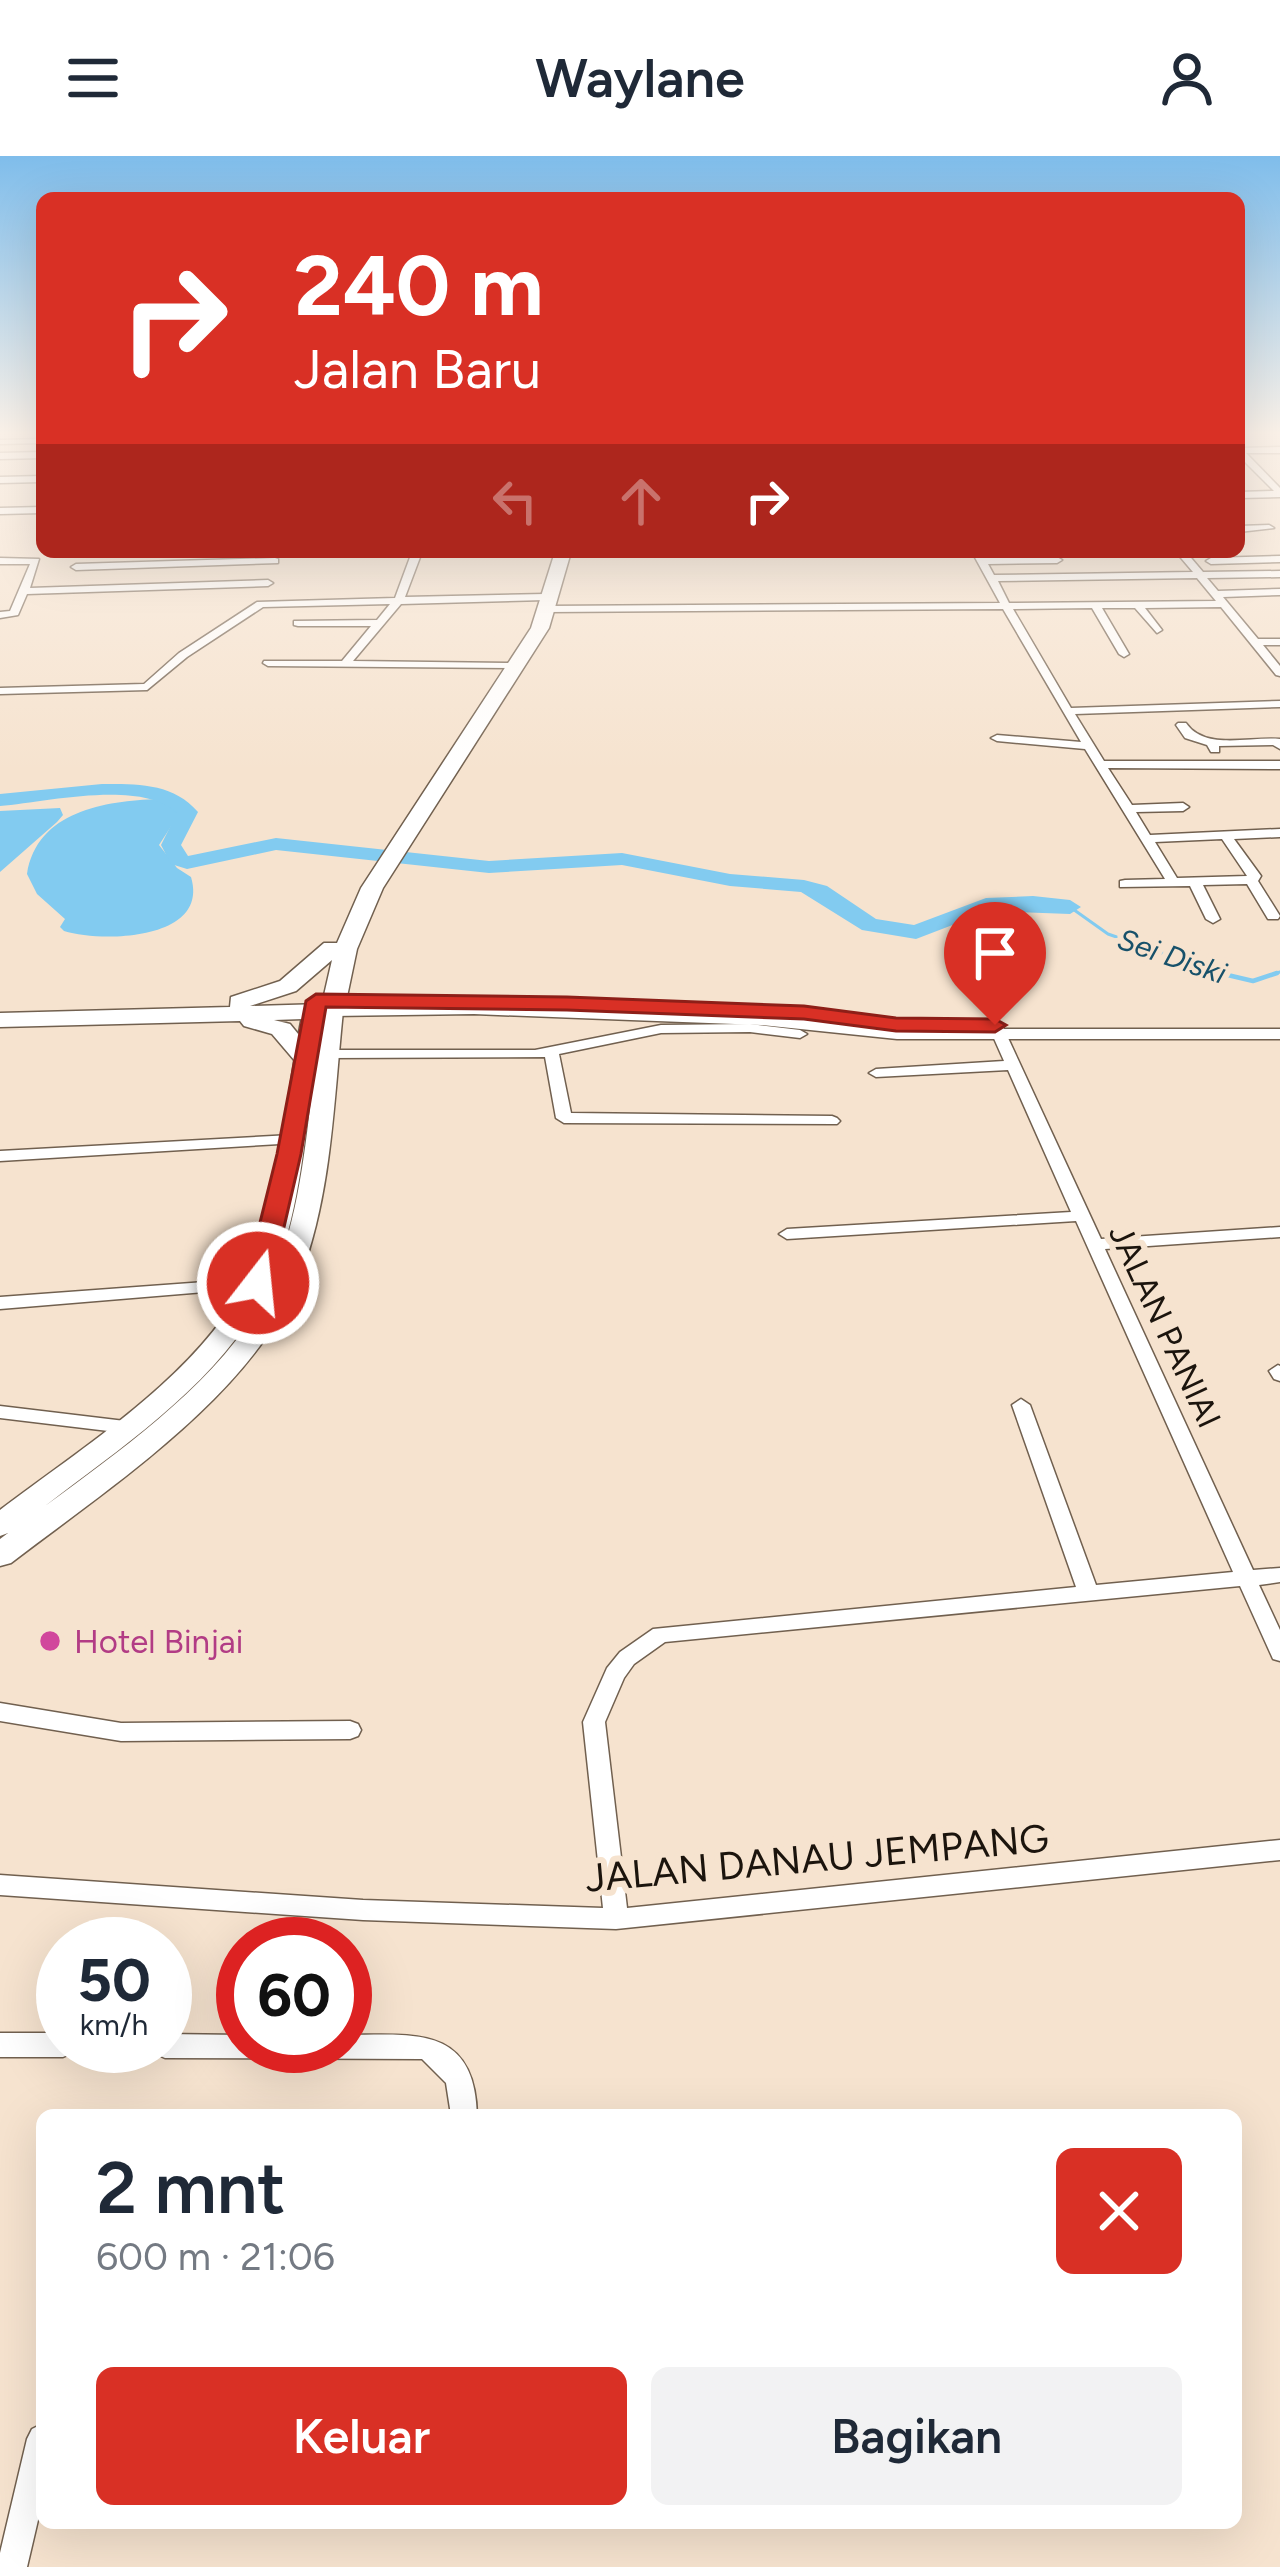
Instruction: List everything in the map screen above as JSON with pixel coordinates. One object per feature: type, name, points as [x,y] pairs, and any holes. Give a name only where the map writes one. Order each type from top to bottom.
[{"type":"highway","points":[[218,1011],[288,986],[332,948],[374,872],[532,628],[548,597],[558,558]]},
{"type":"highway","points":[[402,829],[548,597]]},
{"type":"highway","points":[[324,1006],[374,872]]},
{"type":"highway","points":[[324,1006],[332,948]]},
{"type":"highway","points":[[0,1020],[324,1006]]},
{"type":"highway","points":[[0,1010],[218,1011],[273,1026],[315,1055]]},
{"type":"main road","points":[[6,1516],[192,1372],[258,1283],[324,1006]]},
{"type":"main road","points":[[0,1555],[144,1445],[206,1388],[271,1309],[287,1278],[307,1203],[315,1055]]},
{"type":"street","points":[[344,665],[399,600],[415,558]]},
{"type":"street","points":[[981,558],[1087,746],[1173,882]]},
{"type":"street","points":[[1018,558],[1057,560]]},
{"type":"street","points":[[1186,558],[1255,643],[1275,660],[1280,673]]},
{"type":"street","points":[[1232,558],[1280,559]]},
{"type":"street","points":[[0,561],[35,561],[14,613],[0,615]]},
{"type":"street","points":[[76,573],[269,578],[399,600],[548,597],[1006,607],[1138,605],[1280,592]]},
{"type":"street","points":[[991,578],[1280,574]]},
{"type":"street","points":[[24,590],[269,578]]},
{"type":"street","points":[[76,596],[269,578]]},
{"type":"street","points":[[0,692],[147,687],[269,578]]},
{"type":"street","points":[[1138,605],[1157,629]]},
{"type":"street","points":[[1096,606],[1124,654]]},
{"type":"street","points":[[298,623],[382,623]]},
{"type":"street","points":[[1255,643],[1280,642]]},
{"type":"street","points":[[268,663],[508,665]]},
{"type":"street","points":[[1068,711],[1280,704]]},
{"type":"street","points":[[1182,725],[1189,736],[1211,743],[1276,741],[1280,746]]},
{"type":"street","points":[[1241,726],[1252,742]]},
{"type":"street","points":[[997,738],[1087,746]]},
{"type":"street","points":[[1211,743],[1224,765]]},
{"type":"street","points":[[1146,744],[1161,769]]},
{"type":"street","points":[[1100,764],[1161,769],[1280,765]]},
{"type":"street","points":[[1129,809],[1183,807]]},
{"type":"street","points":[[1145,839],[1280,833]]},
{"type":"street","points":[[1124,884],[1251,880],[1255,876],[1225,835]]},
{"type":"street","points":[[1251,880],[1274,916]]},
{"type":"street","points":[[1195,882],[1213,919]]},
{"type":"street","points":[[324,1006],[729,1021],[897,1034],[1280,1022]]},
{"type":"street","points":[[315,1055],[551,1052],[626,1032],[729,1021],[800,1034]]},
{"type":"street","points":[[997,1030],[1280,1034]]},
{"type":"street","name":"JALAN PANIAI","points":[[997,1030],[1280,1653]]},
{"type":"street","points":[[551,1052],[564,1118],[832,1120]]},
{"type":"street","points":[[876,1073],[1012,1065]]},
{"type":"street","points":[[0,1156],[291,1140]]},
{"type":"street","points":[[787,1234],[1081,1216]]},
{"type":"street","points":[[1094,1245],[1280,1232]]},
{"type":"street","points":[[0,1303],[258,1283]]},
{"type":"street","points":[[1021,1406],[1088,1592]]},
{"type":"street","points":[[0,1412],[125,1427]]},
{"type":"street","points":[[616,1919],[594,1722],[615,1674],[642,1646],[678,1630],[1280,1575]]},
{"type":"street","points":[[0,1712],[121,1732],[350,1730]]},
{"type":"street","name":"JALAN DANAU JEMPANG","points":[[0,1885],[364,1910],[616,1919],[1280,1850]]},
{"type":"street","points":[[0,2044],[36,2045]]},
{"type":"street","points":[[192,2046],[425,2047],[447,2059],[459,2077],[463,2109]]},
{"type":"street","points":[[12,2567],[10,2534],[36,2457]]},
{"type":"water","points":[[158,799],[181,811],[159,845],[191,877],[193,898],[185,914],[169,925],[126,936],[64,931],[60,927],[65,919],[37,894],[27,874],[44,836],[59,823],[96,807]]},
{"type":"water","points":[[60,808],[63,815],[57,822],[0,872],[0,811]]},
{"type":"waterway","points":[[0,800],[102,790],[155,793],[175,800],[188,812],[171,845],[178,860],[187,863],[276,844],[489,867],[622,859],[730,880],[804,886],[870,925],[916,932],[986,905],[1070,907]]},
{"type":"waterway","name":"Sei Diski","points":[[1070,907],[1108,934],[1220,973]]},
{"type":"waterway","name":"Sei Diski","points":[[1220,973],[1253,981],[1280,972]]},
{"type":"waterway","name":"Sei Diski","points":[[1220,973],[1228,976]]},
{"type":"place","name":"Hotel Binjai","points":[[50,1641]]},
{"type":"route","points":[[258,1283],[289,1154],[316,1001],[414,998],[995,1025]]}]
